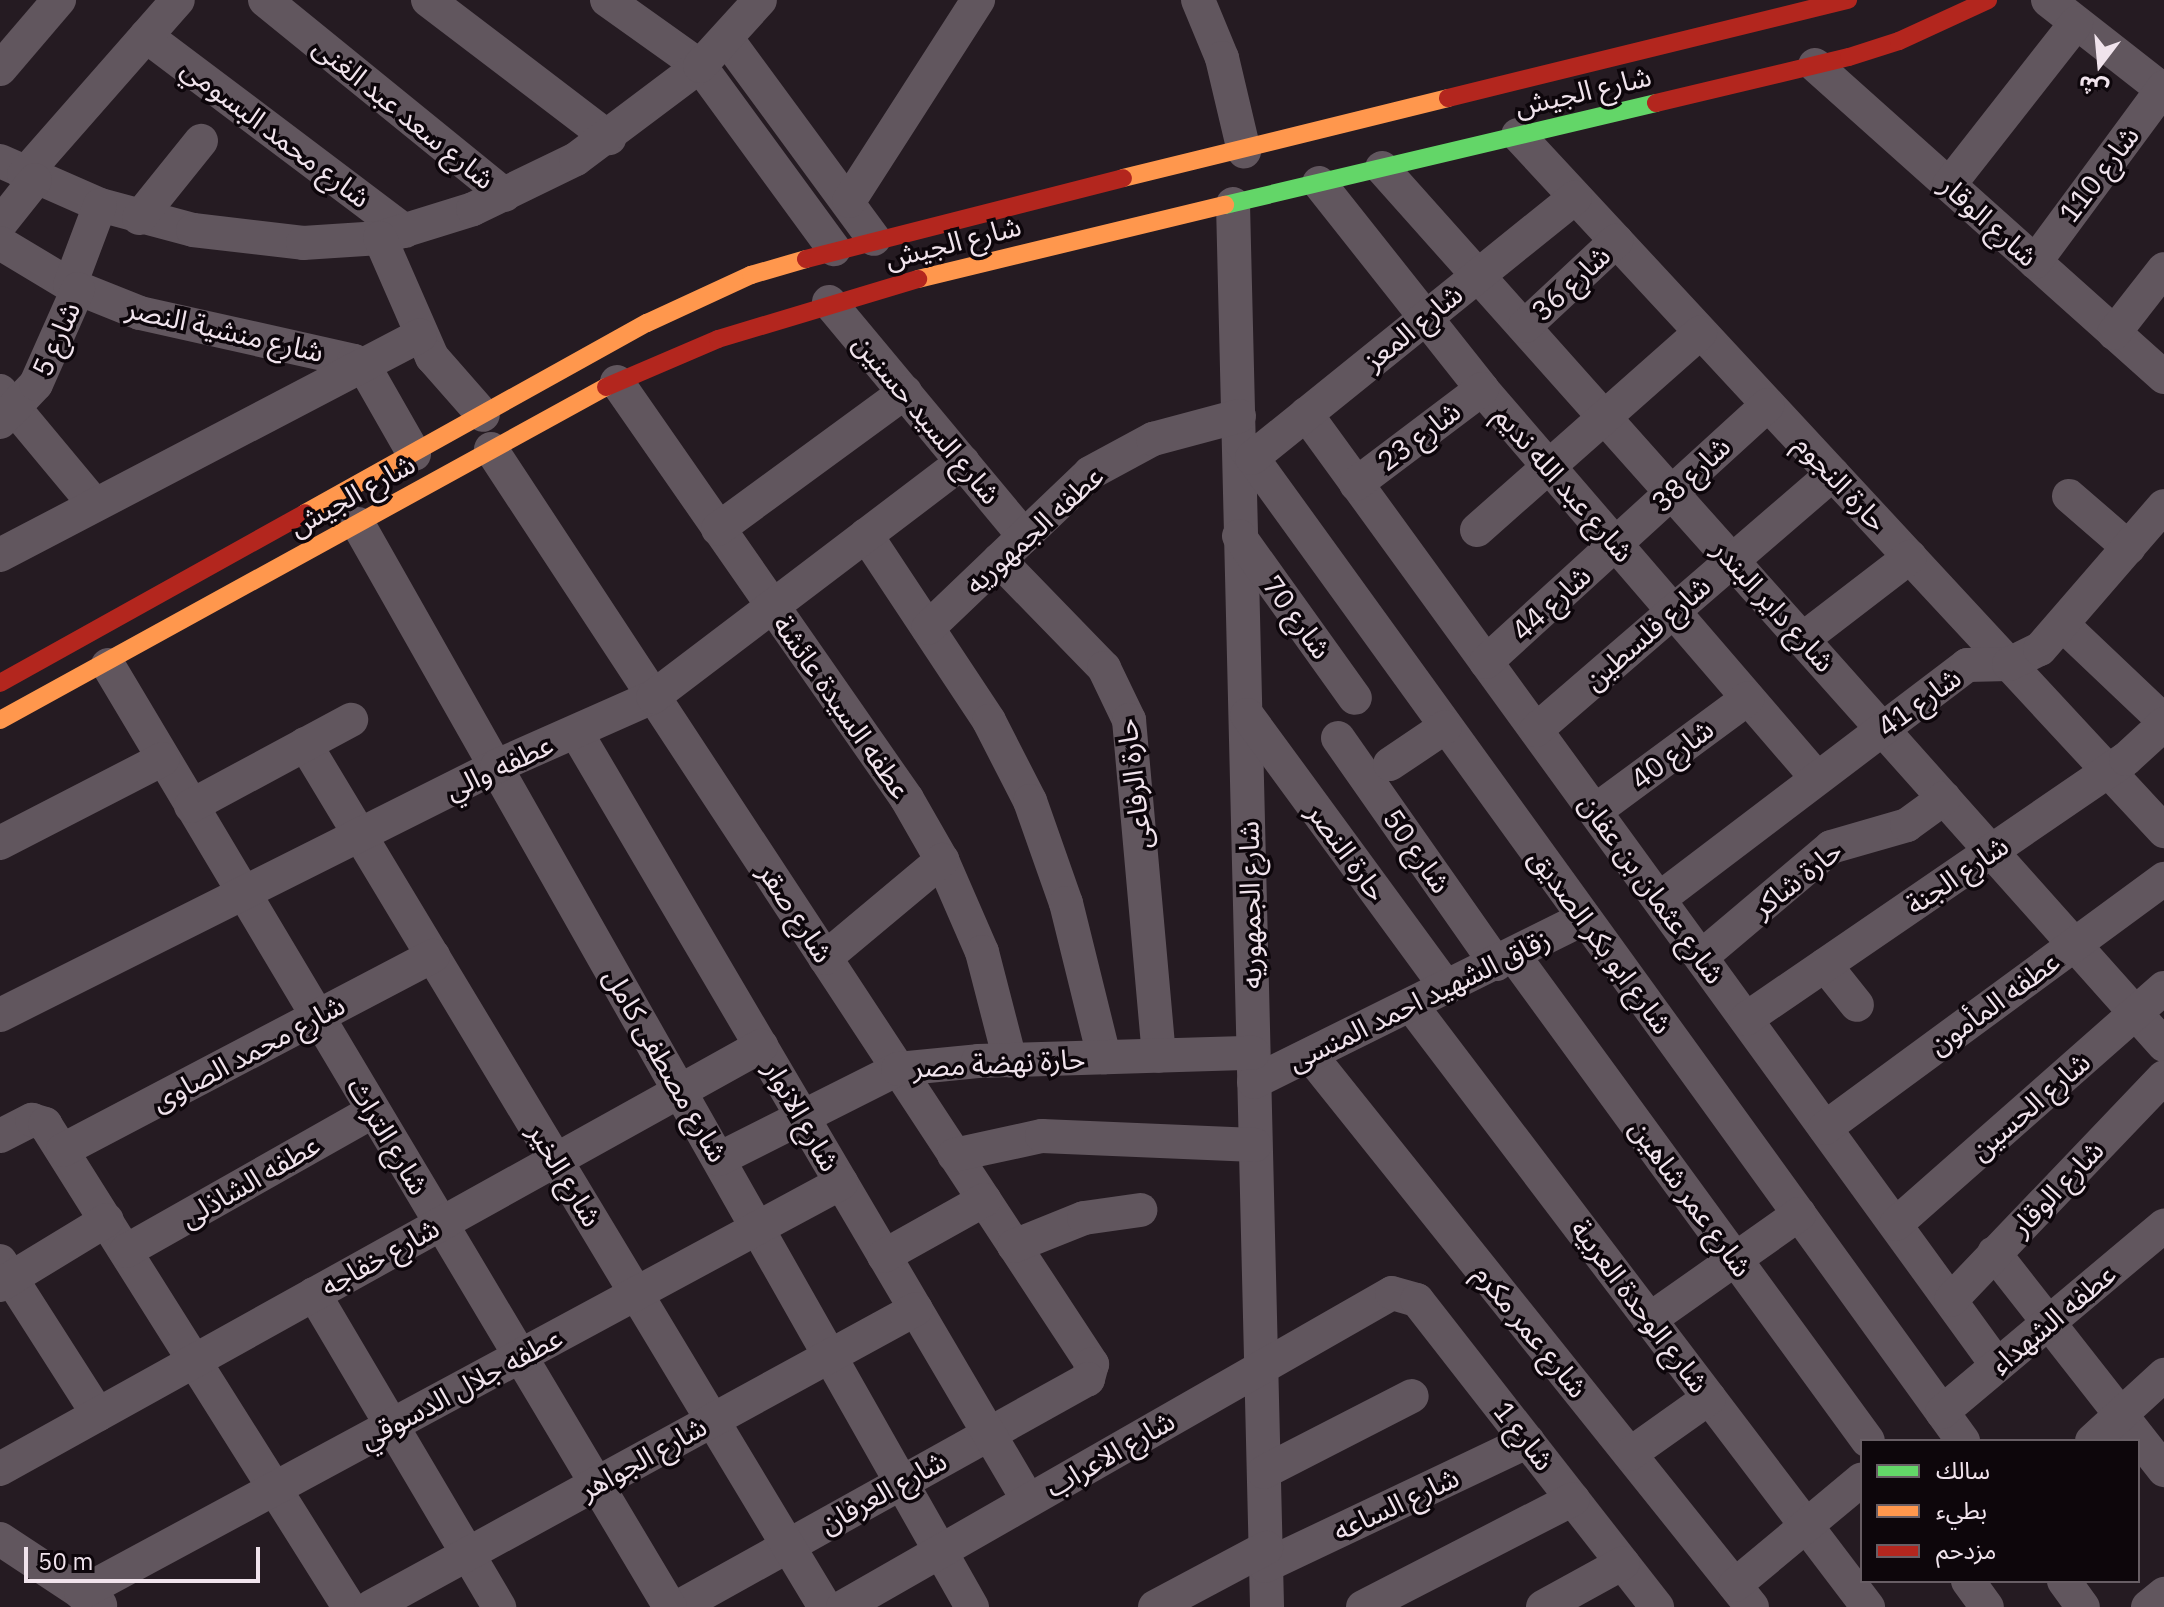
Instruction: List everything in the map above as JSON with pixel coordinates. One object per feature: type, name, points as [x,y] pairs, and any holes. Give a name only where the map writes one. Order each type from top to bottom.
[{"type":"main road","name":"شارع الجيش","points":[[0,720],[108,665],[358,524],[483,415],[695,299],[834,249],[1244,151],[1848,0]]},
{"type":"main road","name":"شارع الجيش","points":[[0,683],[423,468],[491,449],[617,382],[718,339],[829,302],[1815,65],[1899,41],[1988,0]]},
{"type":"street","points":[[0,69],[59,0]]},
{"type":"street","points":[[2,243],[20,172],[178,0]]},
{"type":"street","name":"شارع سعد عبد الغنى","points":[[265,0],[505,195]]},
{"type":"street","points":[[428,0],[609,138]]},
{"type":"street","points":[[607,0],[700,66],[834,249]]},
{"type":"street","points":[[20,172],[139,218],[248,239],[303,243],[392,234],[505,195],[609,138],[700,66],[760,0]]},
{"type":"street","points":[[849,201],[978,0]]},
{"type":"street","points":[[1198,0],[1222,58],[1244,151]]},
{"type":"street","points":[[2048,0],[2163,89]]},
{"type":"street","points":[[1949,185],[2076,23]]},
{"type":"street","name":"شارع محمد البسومي","points":[[146,36],[392,234]]},
{"type":"street","points":[[727,39],[874,239]]},
{"type":"street","name":"شارع الوقار","points":[[1815,65],[2164,377]]},
{"type":"street","name":"شارع 110","points":[[2035,262],[2163,89]]},
{"type":"street","name":"حارة النجوم","points":[[1518,135],[2164,831]]},
{"type":"street","points":[[139,218],[201,141]]},
{"type":"street","name":"شارع داير البندر","points":[[1382,168],[2164,1045]]},
{"type":"street","name":"شارع عبد الله نديم","points":[[1319,183],[1482,389],[1817,778]]},
{"type":"street","name":"شارع المعز","points":[[1243,438],[1306,414],[1575,197]]},
{"type":"street","name":"شارع الجمهوريه","points":[[1233,204],[1243,438],[1239,536],[1247,715],[1267,1607]]},
{"type":"street","name":"شارع 5","points":[[5,407],[36,384],[74,287],[100,205]]},
{"type":"street","points":[[392,234],[420,335],[446,378],[483,415]]},
{"type":"street","name":"شارع 36","points":[[1525,326],[1616,241]]},
{"type":"street","name":"شارع منشية النصر","points":[[2,243],[74,287],[140,313],[340,356],[361,366],[423,468]]},
{"type":"street","points":[[2114,333],[2164,269]]},
{"type":"street","name":"شارع السيد حسنين","points":[[829,302],[1024,536]]},
{"type":"street","points":[[1477,530],[1700,333]]},
{"type":"street","points":[[0,555],[420,335]]},
{"type":"street","name":"عطفه السيدة عائشة","points":[[617,382],[907,799],[942,860],[982,952],[1010,1060]]},
{"type":"street","name":"شارع 23","points":[[1356,484],[1482,389]]},
{"type":"street","points":[[718,529],[905,392]]},
{"type":"street","name":"شارع 38","points":[[1616,544],[1767,405]]},
{"type":"street","points":[[5,407],[95,505]]},
{"type":"street","name":"شارع عثمان بن عفان","points":[[1306,414],[1997,1365]]},
{"type":"street","name":"عطفه الجمهوريه","points":[[928,628],[1090,473],[1120,455],[1186,427],[1243,438]]},
{"type":"street","name":"شارع ابو بكر الصديق","points":[[1243,438],[1445,727],[1962,1439]]},
{"type":"street","name":"شارع صقر","points":[[491,449],[1092,1364],[1088,1379]]},
{"type":"street","name":"عطفه والي","points":[[0,1015],[497,766],[653,697],[963,462]]},
{"type":"street","name":"شارع فلسطين","points":[[1536,730],[1833,474]]},
{"type":"street","points":[[2069,496],[2129,548]]},
{"type":"street","name":"شارع 41","points":[[1659,899],[1967,665],[2009,664],[2040,649],[2064,626],[2164,506]]},
{"type":"street","name":"شارع مصطفى كامل","points":[[358,524],[972,1607]]},
{"type":"street","points":[[866,535],[989,721],[1030,801],[1066,903],[1104,1057]]},
{"type":"street","name":"شارع 70","points":[[1239,536],[1355,698]]},
{"type":"street","name":"شارع 44","points":[[1486,662],[1616,544]]},
{"type":"street","points":[[1803,639],[1910,557]]},
{"type":"street","name":"حارة الرفاعى","points":[[999,560],[1104,668],[1127,712],[1159,1056]]},
{"type":"street","points":[[2064,626],[2164,723]]},
{"type":"street","name":"شارع التراث","points":[[108,665],[670,1607]]},
{"type":"street","name":"شارع 40","points":[[1595,811],[1748,698]]},
{"type":"street","name":"حارة النصر","points":[[1247,715],[1447,988]]},
{"type":"street","points":[[191,806],[351,720]]},
{"type":"street","name":"شارع الجنة","points":[[1746,1019],[2108,771],[2164,723]]},
{"type":"street","points":[[1390,764],[1445,727]]},
{"type":"street","name":"شارع الانوار","points":[[576,732],[1028,1500]]},
{"type":"street","name":"شارع 50","points":[[1338,738],[1505,960]]},
{"type":"street","name":"شارع الخير","points":[[305,744],[825,1607]]},
{"type":"street","points":[[0,843],[163,759]]},
{"type":"street","name":"حارة شاكر","points":[[1701,957],[1831,847],[1907,825],[1944,798]]},
{"type":"street","points":[[825,958],[942,860]]},
{"type":"street","name":"عطفه المأمون","points":[[1825,1128],[2164,879]]},
{"type":"street","name":"زقاق الشهيد احمد المنسى","points":[[1253,1068],[1310,1055],[1585,918]]},
{"type":"street","name":"شارع محمد الصاوى","points":[[63,1150],[433,956]]},
{"type":"street","name":"شارع عمر شاهين","points":[[1505,960],[1735,1259],[1867,1439]]},
{"type":"street","points":[[1825,965],[1857,1005]]},
{"type":"street","name":"شارع الحسين","points":[[1896,1224],[2164,988]]},
{"type":"street","name":"شارع الوحدة العربية","points":[[1411,1005],[1868,1607]]},
{"type":"street","name":"شارع خفاجه","points":[[0,1469],[761,1046]]},
{"type":"street","name":"شارع عمر مكرم","points":[[1310,1055],[1743,1596]]},
{"type":"street","name":"حارة نهضة مصر","points":[[719,1159],[898,1069],[1010,1060],[1159,1056],[1253,1068]]},
{"type":"street","name":"شارع الوقار","points":[[1951,1300],[2164,1077]]},
{"type":"street","name":"عطفه الشاذلى","points":[[126,1251],[373,1111]]},
{"type":"street","points":[[0,1136],[39,1120],[63,1150],[349,1607]]},
{"type":"street","points":[[954,1155],[1042,1136],[1255,1145]]},
{"type":"street","name":"عطفه جلال الدسوقي","points":[[93,1600],[275,1488],[841,1183]]},
{"type":"street","points":[[884,1256],[984,1200]]},
{"type":"street","points":[[1014,1246],[1084,1218],[1140,1210]]},
{"type":"street","points":[[1649,1320],[1799,1214]]},
{"type":"street","points":[[98,1414],[4,1275],[107,1220]]},
{"type":"street","name":"عطفه الشهداء","points":[[1942,1412],[2162,1233]]},
{"type":"street","points":[[1994,1253],[2164,1470]]},
{"type":"street","name":"شارع 1","points":[[1376,1300],[1392,1293],[1417,1300],[1657,1607]]},
{"type":"street","points":[[314,1294],[499,1607]]},
{"type":"street","name":"شارع الاعراب","points":[[843,1607],[1376,1300]]},
{"type":"street","name":"شارع الجواهر","points":[[371,1607],[916,1309]]},
{"type":"street","points":[[2094,1439],[2164,1375]]},
{"type":"street","name":"شارع العرفان","points":[[679,1607],[1088,1379]]},
{"type":"street","points":[[1264,1472],[1412,1396]]},
{"type":"street","points":[[1630,1454],[1709,1398]]},
{"type":"street","name":"شارع الساعه","points":[[1155,1607],[1528,1441]]},
{"type":"street","points":[[1743,1596],[1807,1525],[1860,1481]]},
{"type":"street","points":[[1363,1607],[1573,1499]]},
{"type":"street","points":[[0,1539],[93,1600]]},
{"type":"street","points":[[1543,1607],[1623,1563]]},
{"type":"street","points":[[1969,1583],[1987,1607]]},
{"type":"street","points":[[2065,1583],[2083,1607]]},
{"type":"street","points":[[2148,1607],[2164,1594]]},
{"type":"traffic: fast","points":[[1225,205],[1656,103]]},
{"type":"traffic: slow","points":[[1123,178],[1448,98]]},
{"type":"traffic: slow","points":[[918,279],[1225,205]]},
{"type":"traffic: slow","points":[[305,513],[647,323],[751,275],[806,259]]},
{"type":"traffic: slow","points":[[0,720],[606,387]]},
{"type":"traffic: jam","points":[[1448,98],[1848,0]]},
{"type":"traffic: jam","points":[[1656,103],[1849,57],[1899,41],[1988,0]]},
{"type":"traffic: jam","points":[[806,259],[1123,178]]},
{"type":"traffic: jam","points":[[606,387],[718,339],[918,279]]},
{"type":"traffic: jam","points":[[0,683],[305,513]]}]
